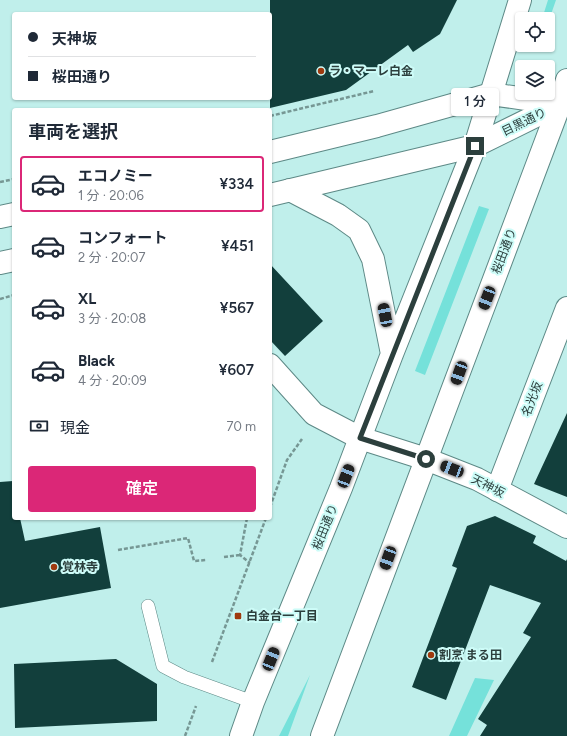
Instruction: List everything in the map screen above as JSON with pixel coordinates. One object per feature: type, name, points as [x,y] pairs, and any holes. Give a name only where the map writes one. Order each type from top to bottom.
[{"type":"main road","name":"桜田通り","points":[[241,736],[253,702],[360,438],[475,146],[520,0]]},
{"type":"main road","name":"桜田通り","points":[[322,736],[560,104],[567,80]]},
{"type":"main road","name":"目黒通り","points":[[272,152],[377,126],[491,94],[560,104]]},
{"type":"main road","name":"目黒通り","points":[[280,193],[475,146],[560,104]]},
{"type":"main road","points":[[280,193],[338,215],[359,230],[373,259],[392,354]]},
{"type":"main road","points":[[0,217],[12,214]]},
{"type":"main road","points":[[0,263],[12,260]]},
{"type":"main road","name":"名光坂","points":[[497,490],[561,339],[567,308]]},
{"type":"main road","name":"天神坂","points":[[272,367],[314,414],[360,438],[426,459],[477,479],[567,527]]},
{"type":"lane","points":[[148,606],[163,666],[184,676],[253,702]]},
{"type":"path","points":[[272,116],[374,90]]},
{"type":"path","points":[[0,182],[12,179]]},
{"type":"path","points":[[0,299],[12,296]]},
{"type":"path","points":[[272,501],[287,460],[304,436]]},
{"type":"path","points":[[240,555],[246,520]]},
{"type":"path","points":[[185,736],[265,520]]},
{"type":"path","points":[[118,550],[188,538],[194,561],[206,560]]},
{"type":"path","points":[[224,557],[240,555],[250,563]]},
{"type":"shaded area","points":[[548,0],[556,0],[552,12],[544,12]]},
{"type":"shaded area","points":[[479,206],[489,209],[425,375],[415,371]]},
{"type":"shaded area","points":[[310,675],[288,736],[279,736]]},
{"type":"shaded area","points":[[475,678],[494,680],[467,736],[449,736]]},
{"type":"building","name":"ラ・マーレ白金","points":[[270,0],[457,0],[440,34],[413,52],[408,45],[346,90],[270,108],[270,100],[272,100],[272,12],[270,12]]},
{"type":"building","points":[[272,266],[323,321],[285,356],[272,342]]},
{"type":"building","points":[[567,413],[567,497],[534,484]]},
{"type":"building","name":"覚林寺","points":[[12,481],[12,520],[20,520],[25,541],[100,527],[111,588],[0,608],[0,482]]},
{"type":"building","points":[[495,516],[536,536],[533,543],[566,561],[567,559],[567,736],[480,736],[487,725],[478,719],[531,637],[523,633],[541,603],[490,585],[446,700],[412,687],[457,568],[452,566],[467,526]]},
{"type":"building","points":[[116,659],[157,684],[157,721],[15,728],[14,664]]},
{"type":"place","name":"ラ・マーレ白金","points":[[321,71]]},
{"type":"place","name":"覚林寺","points":[[54,567]]},
{"type":"place","name":"白金台一丁目","points":[[238,616]]},
{"type":"place","name":"割烹 まる田","points":[[431,655]]},
{"type":"route","points":[[426,459],[360,438],[475,146]]}]
